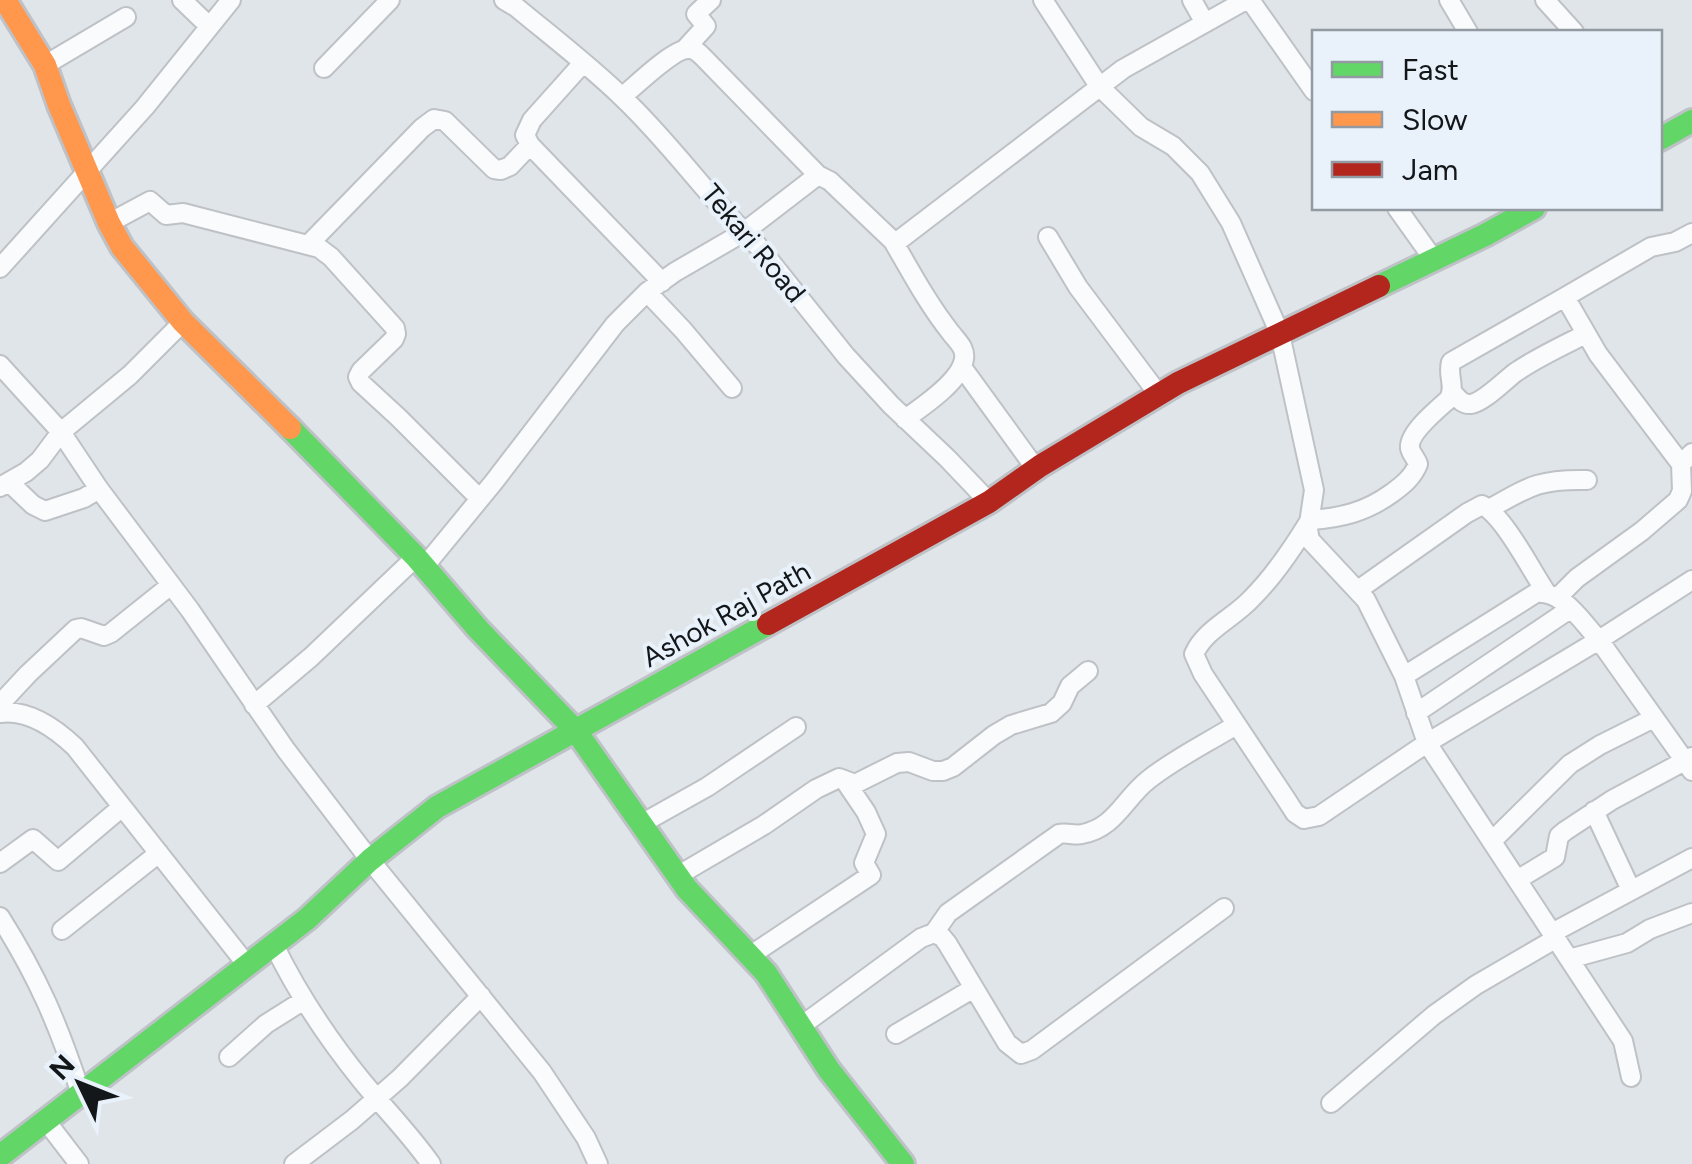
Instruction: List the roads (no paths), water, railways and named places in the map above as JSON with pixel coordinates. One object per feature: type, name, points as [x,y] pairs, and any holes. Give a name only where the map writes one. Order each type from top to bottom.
[{"type":"main road","points":[[5,0],[45,65],[122,246],[184,322],[420,562],[576,730],[677,876],[751,954],[829,1070],[903,1164]]},
{"type":"main road","points":[[1662,133],[1692,121]]},
{"type":"main road","name":"Ashok Raj Path","points":[[4,1145],[46,1120],[274,945],[437,807],[989,502],[1178,383],[1530,210]]},
{"type":"street","points":[[182,0],[209,26]]},
{"type":"street","points":[[0,268],[146,107],[230,0]]},
{"type":"street","points":[[324,68],[390,0]]},
{"type":"street","points":[[622,97],[685,49],[706,26],[696,14],[712,0]]},
{"type":"street","points":[[1043,0],[1099,86],[1141,127],[1173,146],[1200,173],[1230,223],[1280,334],[1314,490],[1310,540],[1358,590],[1374,614],[1404,676],[1427,742],[1622,1041],[1631,1077]]},
{"type":"street","points":[[1192,0],[1205,23]]},
{"type":"street","points":[[893,241],[906,236],[1123,69],[1248,0],[1312,88]]},
{"type":"street","points":[[1449,0],[1467,30]]},
{"type":"street","points":[[1545,0],[1572,30]]},
{"type":"street","name":"Tekari Road","points":[[513,2],[622,97],[682,159],[846,356],[989,502]]},
{"type":"street","points":[[45,65],[126,17]]},
{"type":"street","points":[[685,49],[693,49],[703,57],[818,175],[830,181],[893,241],[924,295],[961,346],[965,356],[962,368],[931,401],[905,418]]},
{"type":"street","points":[[583,63],[524,135],[655,287],[683,330],[732,388]]},
{"type":"street","points":[[309,244],[434,120],[445,121],[488,164],[501,170],[530,145]]},
{"type":"street","points":[[254,704],[420,562],[480,499],[615,324],[655,287],[744,232],[818,175]]},
{"type":"street","points":[[109,223],[150,201],[166,215],[182,212],[280,240],[309,244],[331,257],[395,328],[394,340],[361,372],[361,384],[480,499]]},
{"type":"street","points":[[1398,210],[1434,260]]},
{"type":"street","points":[[1692,233],[1675,242],[1651,247],[1451,362],[1448,372],[1452,392],[1415,433],[1410,449],[1418,464],[1410,478],[1368,508],[1310,520],[1273,576],[1242,609],[1207,635],[1194,654],[1236,725],[1295,813],[1304,819],[1319,816],[1427,742],[1692,580]]},
{"type":"street","points":[[1048,237],[1078,287],[1159,396]]},
{"type":"street","points":[[1416,713],[1558,599],[1577,578],[1642,531],[1682,492],[1687,459],[1586,334],[1566,297]]},
{"type":"street","points":[[99,489],[46,511],[5,485],[40,460],[61,432],[184,322]]},
{"type":"street","points":[[1452,392],[1469,404],[1479,400],[1518,371],[1586,334]]},
{"type":"street","points":[[0,364],[61,432],[286,750],[370,860],[542,1072],[586,1138],[598,1164]]},
{"type":"street","points":[[962,368],[1036,469]]},
{"type":"street","points":[[1489,509],[1542,482],[1587,480]]},
{"type":"street","points":[[1358,590],[1466,513],[1482,506],[1489,509],[1558,599],[1598,640],[1690,763],[1594,811],[1560,836],[1555,857],[1517,880]]},
{"type":"street","points":[[0,704],[69,634],[81,628],[104,636],[111,633],[171,586]]},
{"type":"street","points":[[1404,676],[1536,593],[1558,599]]},
{"type":"street","points":[[677,876],[839,778],[855,784],[897,763],[909,762],[933,771],[953,767],[1011,725],[1051,713],[1062,704],[1070,686],[1088,671]]},
{"type":"street","points":[[0,713],[17,712],[63,736],[247,964]]},
{"type":"street","points":[[1492,841],[1570,764],[1600,744],[1654,718]]},
{"type":"street","points":[[800,1026],[934,933],[948,913],[1058,834],[1076,836],[1110,822],[1149,778],[1236,725]]},
{"type":"street","points":[[641,824],[706,787],[796,727]]},
{"type":"street","points":[[751,954],[872,874],[864,863],[876,834],[846,781]]},
{"type":"street","points":[[0,863],[33,839],[58,861],[122,807]]},
{"type":"street","points":[[1594,811],[1631,890]]},
{"type":"street","points":[[62,930],[159,853]]},
{"type":"street","points":[[1331,1103],[1434,1015],[1476,985],[1631,890],[1692,858]]},
{"type":"street","points":[[934,933],[947,943],[1007,1042],[1021,1054],[1032,1050],[1224,908]]},
{"type":"street","points":[[1569,959],[1626,943],[1692,913]]},
{"type":"street","points":[[0,917],[44,994],[81,1094]]},
{"type":"street","points":[[274,945],[304,1000],[350,1065],[431,1164]]},
{"type":"street","points":[[896,1034],[974,988]]},
{"type":"street","points":[[294,1164],[378,1098],[481,996]]},
{"type":"street","points":[[229,1057],[266,1024],[304,1000]]},
{"type":"street","points":[[46,1120],[79,1164]]}]
